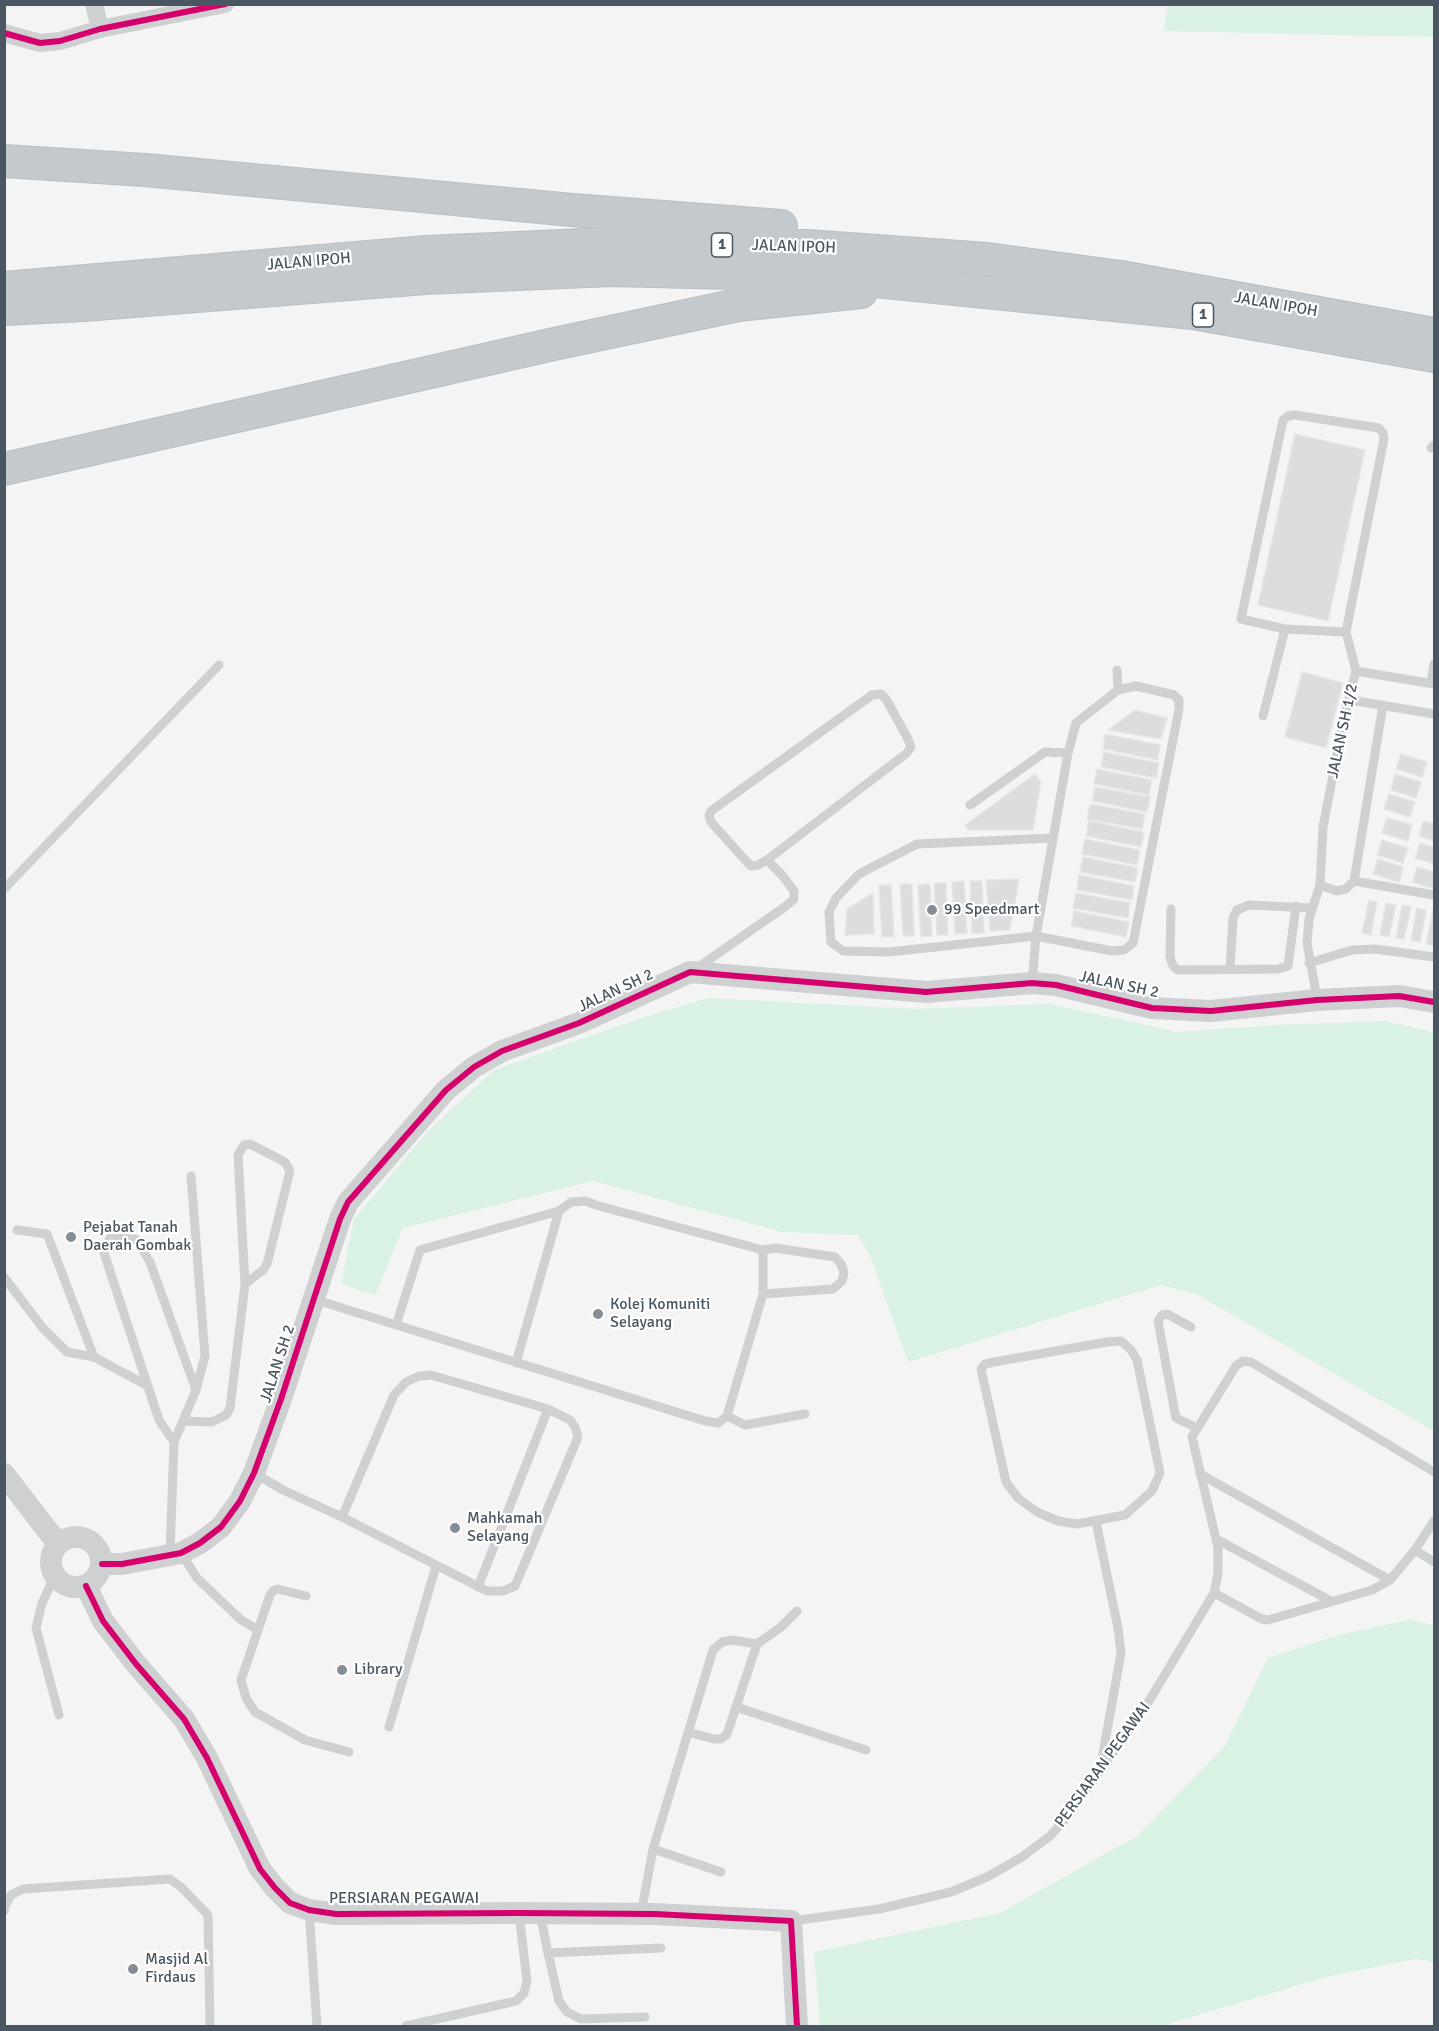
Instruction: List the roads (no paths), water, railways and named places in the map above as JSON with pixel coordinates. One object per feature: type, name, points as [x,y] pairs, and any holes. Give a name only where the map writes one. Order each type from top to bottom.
[{"type":"highway","points":[[4,161],[145,170],[572,210],[933,238],[1118,263],[1226,287],[1322,313]]},
{"type":"highway","name":"JALAN IPOH","points":[[4,288],[427,252],[608,243],[807,246],[987,259],[1121,277],[1434,334]]},
{"type":"highway","name":"JALAN IPOH","points":[[4,309],[83,305],[425,278],[611,270],[817,275],[1193,313],[1434,356]]},
{"type":"highway","points":[[4,470],[554,344],[738,305],[915,285]]},
{"type":"street","points":[[94,4],[100,29]]},
{"type":"street","points":[[4,33],[40,43],[60,41],[100,29],[225,4]]},
{"type":"street","name":"JALAN SH 2","points":[[102,1564],[122,1564],[175,1555],[200,1543],[221,1527],[240,1501],[254,1473],[340,1219],[348,1203],[446,1090],[474,1066],[502,1051],[579,1023],[690,972],[926,992],[1032,983],[1056,985],[1152,1008],[1211,1011],[1317,1000],[1399,996],[1434,1002]]},
{"type":"street","points":[[4,1474],[58,1544]]},
{"type":"street","points":[[74,1536],[90,1541],[97,1547],[102,1564],[94,1581],[78,1588],[68,1587],[61,1583],[51,1568],[53,1551],[58,1544],[74,1536]]},
{"type":"street","name":"PERSIARAN PEGAWAI","points":[[86,1586],[103,1621],[136,1664],[184,1719],[197,1739],[260,1869],[290,1903],[309,1910],[336,1914],[641,1914],[791,1921]]},
{"type":"street","points":[[791,1921],[797,2026]]},
{"type":"lane","name":"JALAN SH 1/2","points":[[1285,629],[1240,619],[1283,420],[1295,415],[1379,428],[1384,439],[1346,632],[1356,671],[1344,718],[1323,827],[1320,885],[1309,920],[1307,943],[1317,1000]]},
{"type":"lane","points":[[1263,716],[1285,629],[1346,632]]},
{"type":"lane","points":[[1356,671],[1433,683],[1434,664]]},
{"type":"lane","points":[[4,889],[219,666]]},
{"type":"lane","points":[[1117,670],[1118,690]]},
{"type":"lane","points":[[1032,983],[1036,936],[1068,753],[1076,723],[1118,690],[1136,686],[1174,695],[1179,700],[1179,709],[1133,943],[1124,950],[1112,951],[1036,936],[889,952],[843,951],[831,942],[829,912],[836,898],[859,874],[917,844],[1053,838]]},
{"type":"lane","points":[[881,694],[909,739],[911,747],[908,753],[767,860],[752,866],[746,861],[711,822],[709,816],[711,811],[872,695],[881,694]]},
{"type":"lane","points":[[1350,700],[1434,714]]},
{"type":"lane","points":[[1320,885],[1337,891],[1346,889],[1354,881],[1383,705]]},
{"type":"lane","points":[[970,805],[1045,752],[1068,753]]},
{"type":"lane","points":[[690,972],[794,899],[794,891],[767,860]]},
{"type":"lane","points":[[1354,881],[1434,895]]},
{"type":"lane","points":[[1230,969],[1233,918],[1237,910],[1249,904],[1312,908]]},
{"type":"lane","points":[[1172,909],[1170,957],[1173,966],[1178,970],[1278,969],[1288,966],[1296,906]]},
{"type":"lane","points":[[1310,963],[1352,950],[1375,949],[1434,957]]},
{"type":"lane","points":[[183,1420],[212,1422],[226,1414],[230,1407],[245,1284],[238,1155],[244,1145],[250,1144],[285,1162],[290,1171],[267,1264],[245,1284]]},
{"type":"lane","points":[[191,1176],[205,1356],[196,1390],[174,1442],[175,1555],[240,1619],[258,1630]]},
{"type":"lane","points":[[396,1325],[420,1250],[559,1211],[571,1202],[585,1201],[763,1250],[775,1248],[835,1257],[844,1273],[842,1281],[833,1289],[763,1294]]},
{"type":"lane","points":[[516,1363],[559,1211]]},
{"type":"lane","points":[[17,1230],[47,1234],[94,1357]]},
{"type":"lane","points":[[174,1442],[159,1420],[104,1254],[110,1238],[136,1239],[150,1263],[196,1390]]},
{"type":"lane","points":[[314,1299],[516,1363],[718,1423],[727,1416],[763,1294],[763,1250]]},
{"type":"lane","points":[[4,1278],[42,1327],[66,1352],[94,1357],[148,1386]]},
{"type":"lane","points":[[1191,1327],[1167,1314],[1162,1315],[1158,1321],[1176,1418],[1197,1428]]},
{"type":"lane","points":[[1121,1341],[1131,1350],[1137,1360],[1160,1473],[1152,1491],[1125,1515],[1096,1522],[1077,1524],[1058,1521],[1037,1512],[1018,1498],[1006,1482],[981,1369],[985,1365],[1107,1342],[1121,1341]]},
{"type":"lane","points":[[1434,1472],[1251,1362],[1243,1360],[1236,1366],[1192,1437],[1216,1539],[1218,1573],[1214,1593],[1262,1618],[1268,1620],[1372,1590],[1390,1580],[1415,1550],[1434,1521]]},
{"type":"lane","points":[[254,1473],[283,1490],[342,1517],[478,1587],[487,1591],[503,1592],[515,1586],[578,1437],[575,1427],[570,1420],[548,1409],[430,1375],[419,1376],[406,1382],[394,1395],[342,1517]]},
{"type":"lane","points":[[478,1587],[548,1409]]},
{"type":"lane","points":[[727,1416],[745,1425],[805,1414]]},
{"type":"lane","points":[[1200,1474],[1390,1580]]},
{"type":"lane","points":[[1096,1522],[1121,1653],[1100,1772]]},
{"type":"lane","points":[[1216,1539],[1331,1601]]},
{"type":"lane","points":[[1415,1550],[1434,1562]]},
{"type":"lane","points":[[388,1727],[436,1566]]},
{"type":"lane","points":[[55,1576],[42,1603],[36,1628],[59,1715]]},
{"type":"lane","points":[[306,1596],[278,1589],[273,1591],[241,1680],[246,1698],[255,1712],[305,1740],[349,1752]]},
{"type":"lane","name":"PERSIARAN PEGAWAI","points":[[791,1921],[879,1909],[951,1892],[987,1877],[1022,1857],[1050,1836],[1070,1814],[1152,1698],[1214,1593]]},
{"type":"lane","points":[[688,1732],[714,1739],[721,1739],[727,1734],[757,1644],[781,1627],[797,1611]]},
{"type":"lane","points":[[641,1914],[653,1849],[712,1650],[722,1642],[732,1640],[757,1644]]},
{"type":"lane","points":[[736,1707],[866,1750]]},
{"type":"lane","points":[[653,1849],[721,1872]]},
{"type":"lane","points":[[4,1911],[11,1895],[23,1889],[170,1879],[208,1915],[210,2026]]},
{"type":"lane","points":[[309,1910],[317,2026]]},
{"type":"lane","points":[[529,1913],[549,1953],[560,2001],[567,2012],[581,2019],[645,2017]]},
{"type":"lane","points":[[406,2026],[516,2001],[524,1993],[527,1981],[529,1913]]},
{"type":"lane","points":[[549,1953],[661,1948]]},
{"type":"place","name":"99 Speedmart","points":[[932,910]]},
{"type":"place","name":"Pejabat Tanah Daerah Gombak","points":[[71,1237]]},
{"type":"place","name":"Kolej Komuniti Selayang","points":[[598,1314]]},
{"type":"place","name":"Mahkamah Selayang","points":[[455,1528]]},
{"type":"place","name":"Library","points":[[342,1670]]},
{"type":"place","name":"Masjid Al Firdaus","points":[[133,1969]]}]
